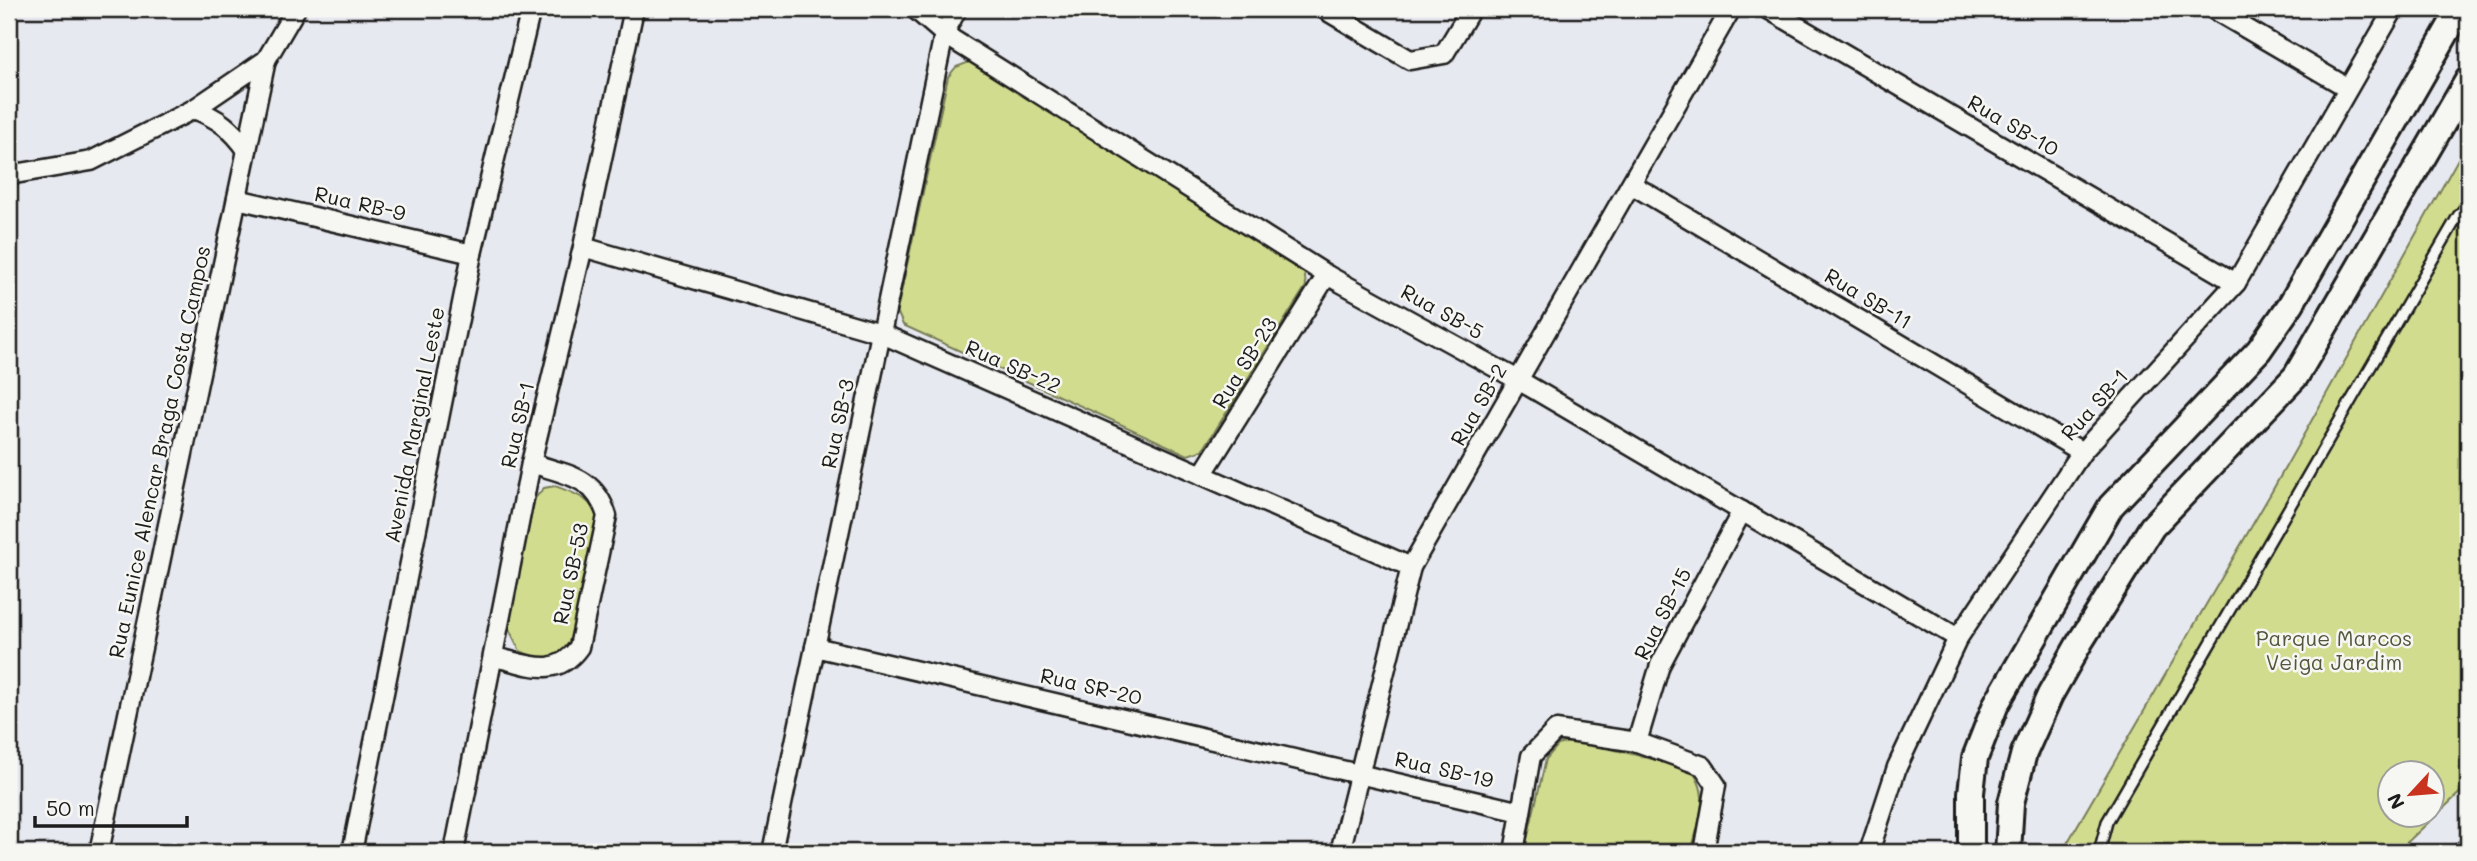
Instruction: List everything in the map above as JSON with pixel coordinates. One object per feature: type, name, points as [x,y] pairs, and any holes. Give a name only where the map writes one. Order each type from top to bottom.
[{"type":"street","points":[[9,175],[91,161],[194,108],[266,61],[296,9]]},
{"type":"street","name":"Avenida Marginal Leste","points":[[352,852],[472,254],[531,9]]},
{"type":"street","name":"Rua SB-1","points":[[454,852],[531,463],[583,247],[634,9]]},
{"type":"street","name":"Rua SB-5","points":[[915,9],[944,34],[1327,275],[1520,380],[1958,638]]},
{"type":"street","name":"Rua SB-3","points":[[772,852],[944,34],[957,9]]},
{"type":"street","points":[[1324,9],[1410,60],[1444,54],[1471,9]]},
{"type":"street","name":"Rua SB-2","points":[[1340,852],[1357,773],[1411,567],[1731,9]]},
{"type":"street","name":"Rua SB-10","points":[[1768,9],[2236,283]]},
{"type":"street","points":[[2213,9],[2348,88]]},
{"type":"street","name":"Rua SB-1","points":[[1869,852],[1896,767],[1958,638],[2082,452],[2236,283],[2394,9]]},
{"type":"street","points":[[1970,852],[1971,793],[1975,758],[1996,704],[2104,518],[2111,506],[2259,350],[2278,322],[2460,9]]},
{"type":"street","name":"Rua Eunice Alencar Braga Costa Campos","points":[[99,852],[266,61]]},
{"type":"street","points":[[2008,852],[2011,803],[2024,753],[2050,695],[2080,642],[2152,527],[2296,376],[2468,80]]},
{"type":"street","points":[[194,108],[225,124],[247,150]]},
{"type":"street","name":"Rua SB-11","points":[[1631,184],[2082,452]]},
{"type":"street","name":"Rua RB-9","points":[[237,199],[472,254]]},
{"type":"street","name":"Rua SB-22","points":[[583,247],[880,333],[1411,567]]},
{"type":"street","name":"Rua SB-23","points":[[1202,475],[1327,275]]},
{"type":"street","name":"Rua SB-53","points":[[494,657],[540,667],[556,667],[569,661],[579,647],[607,516],[603,504],[588,482],[531,463]]},
{"type":"street","name":"Rua SB-15","points":[[1637,742],[1660,665],[1742,511]]},
{"type":"street","name":"Rua SR-20","points":[[815,647],[1357,773]]},
{"type":"street","points":[[1514,852],[1531,756],[1556,730],[1637,742],[1703,766],[1716,785],[1704,852]]},
{"type":"street","name":"Rua SB-19","points":[[1357,773],[1521,811]]},
{"type":"lane","points":[[2099,852],[2107,822],[2458,216],[2468,204]]},
{"type":"lane","points":[[2456,852],[2468,841]]},
{"type":"green space","points":[[972,61],[1304,269],[1306,286],[1203,450],[1188,455],[903,325],[897,311],[948,77],[956,67]]},
{"type":"green space","name":"Parque Marcos Veiga Jardim","points":[[2468,141],[2468,785],[2446,806],[2446,760],[2376,760],[2376,830],[2420,830],[2397,852],[2062,852],[2271,493]]},
{"type":"green space","points":[[555,486],[578,495],[589,503],[599,525],[572,648],[549,663],[520,651],[507,625],[535,498],[544,488]]},
{"type":"green space","points":[[1575,740],[1689,768],[1696,777],[1702,797],[1700,819],[1691,852],[1524,852],[1546,759],[1558,745]]}]
